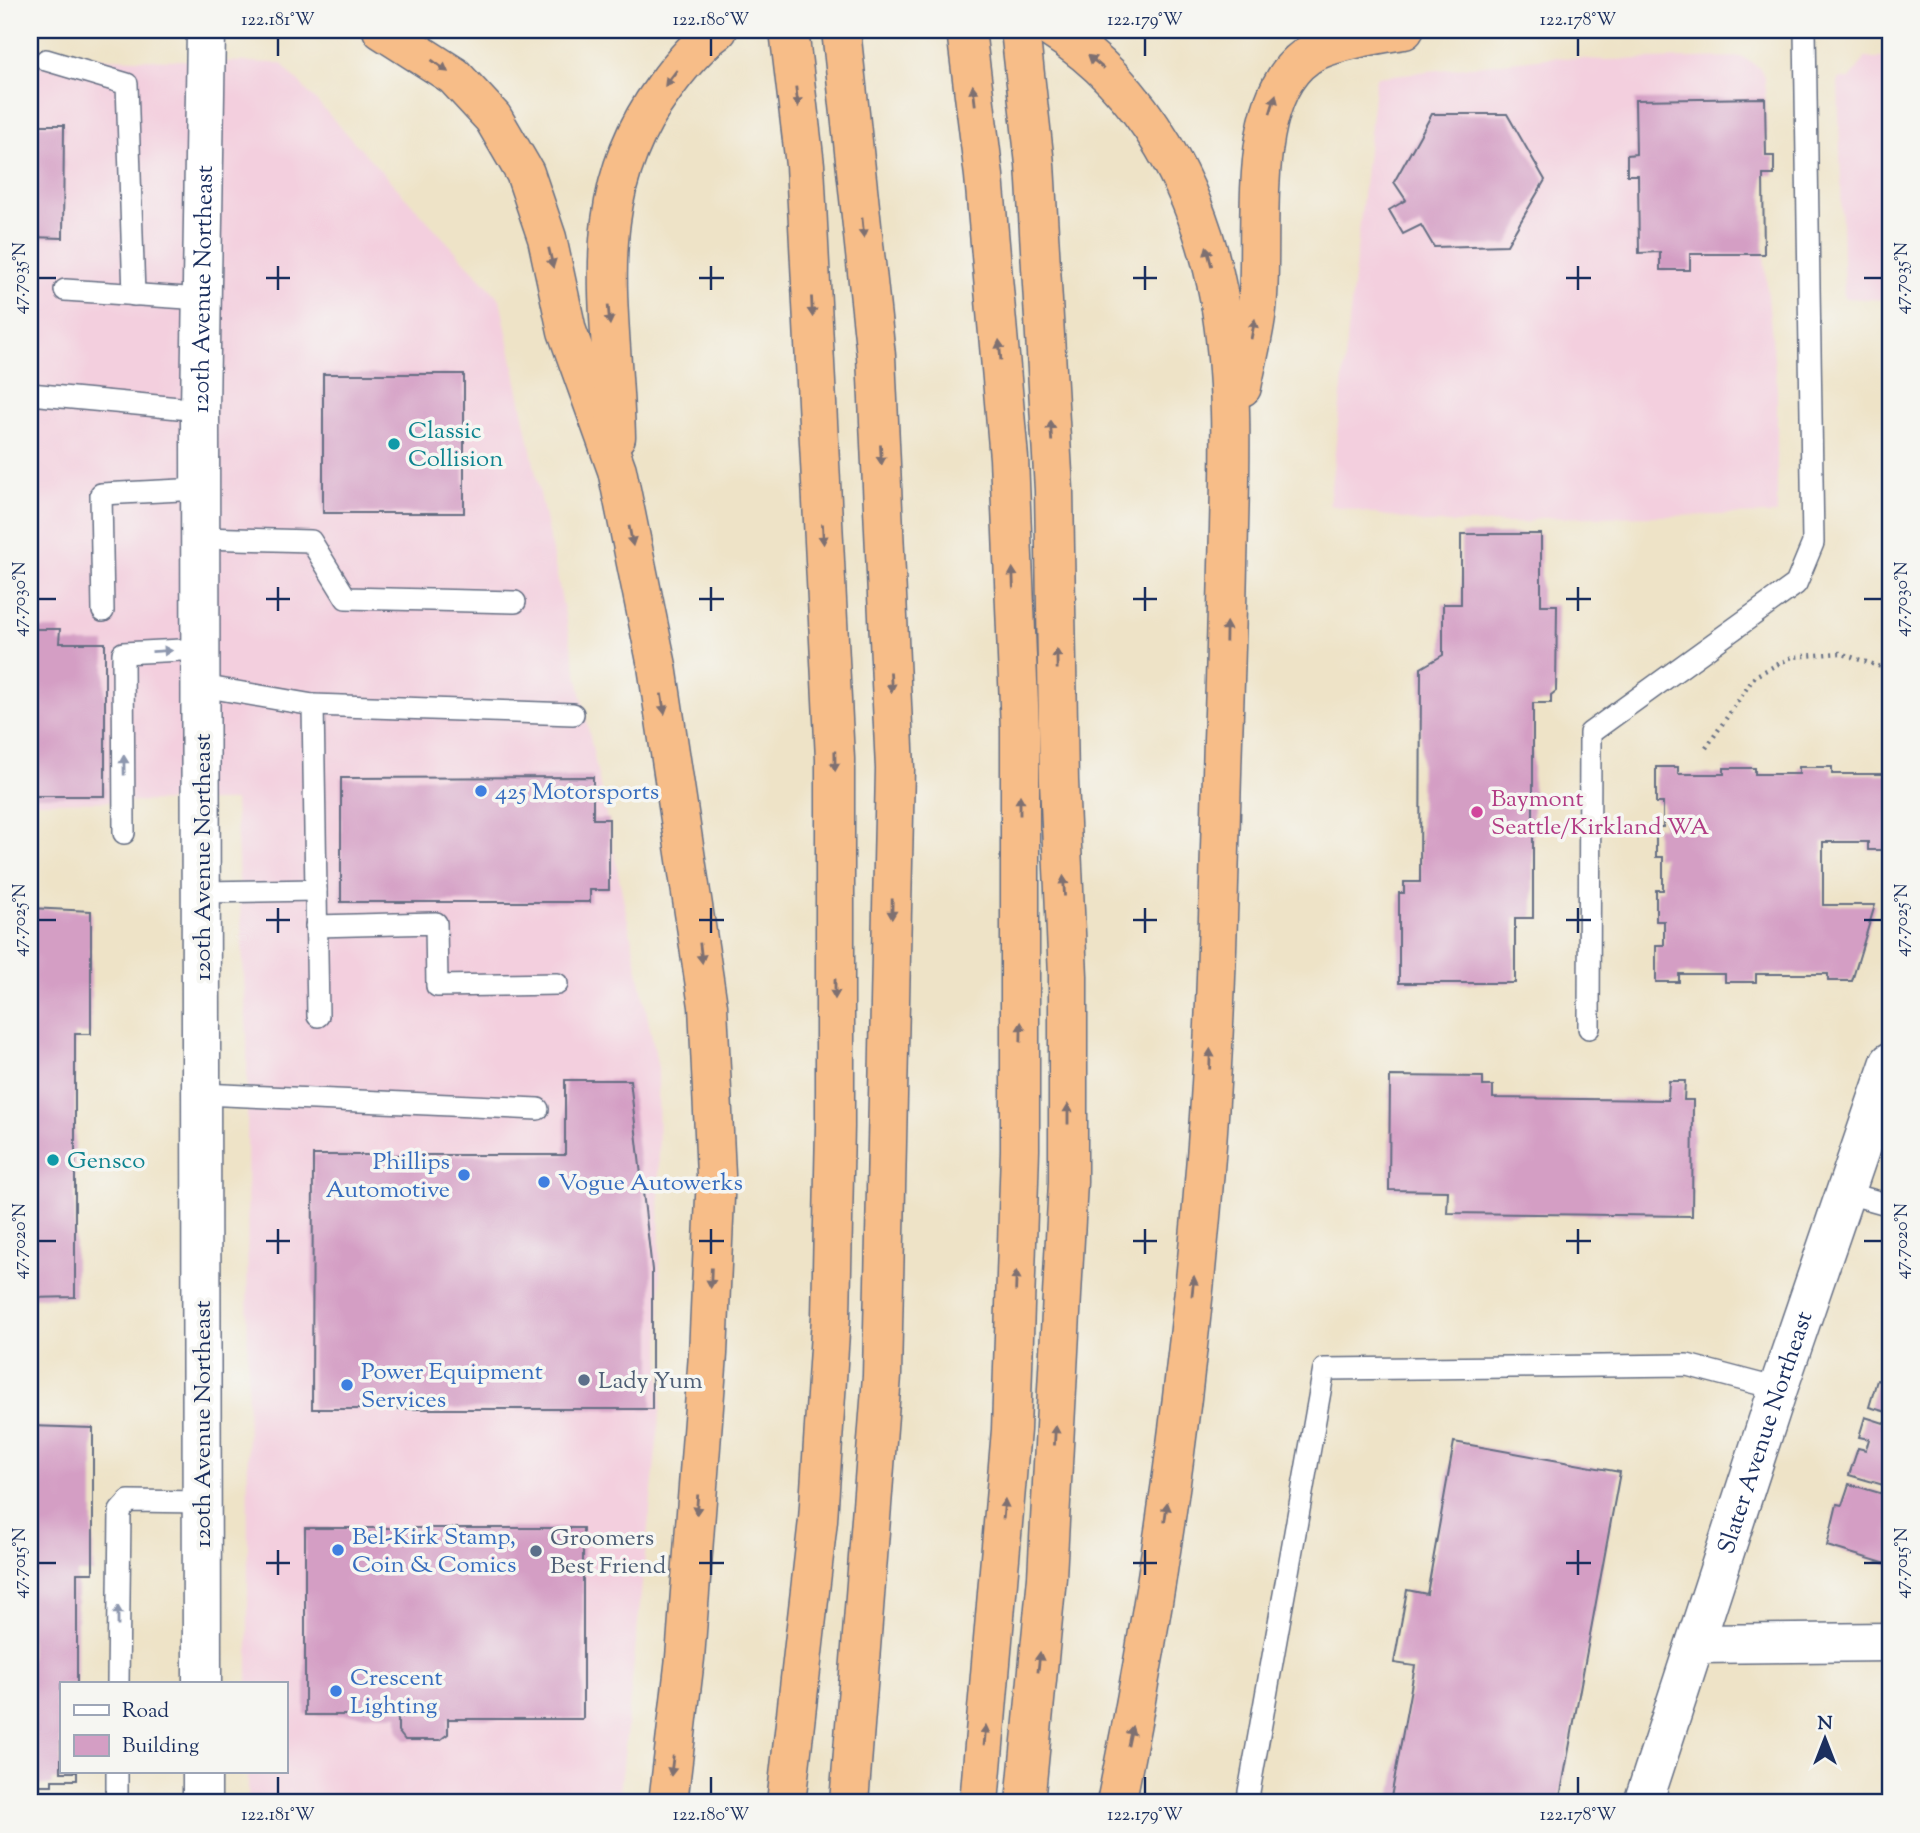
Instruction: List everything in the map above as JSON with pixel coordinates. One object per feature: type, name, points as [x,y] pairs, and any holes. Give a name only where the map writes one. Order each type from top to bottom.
[{"type":"highway","points":[[382,30],[454,76],[493,118],[524,173],[547,238],[567,331],[617,470],[657,666],[692,882],[708,1006],[716,1175],[708,1354],[685,1658],[668,1803]]},
{"type":"highway","points":[[617,470],[606,241],[614,192],[628,150],[646,112],[676,71],[718,30]]},
{"type":"highway","points":[[786,1803],[818,1520],[831,1317],[835,1126],[835,759],[805,165],[789,30]]},
{"type":"highway","points":[[841,30],[876,356],[895,769],[882,1376],[849,1803]]},
{"type":"highway","points":[[966,30],[1009,458],[1020,730],[1021,1014],[1011,1430],[979,1803]]},
{"type":"highway","points":[[1020,30],[1035,164],[1054,490],[1059,781],[1068,976],[1068,1182],[1047,1577],[1025,1803]]},
{"type":"highway","points":[[1054,30],[1113,76],[1140,110],[1176,166],[1204,240],[1219,294],[1228,358],[1231,444],[1221,823],[1207,1143],[1183,1390],[1172,1471],[1145,1661],[1116,1803]]},
{"type":"highway","points":[[1231,444],[1257,309],[1265,130],[1279,85],[1307,55],[1357,38],[1404,30]]},
{"type":"street","name":"120th Avenue Northeast","points":[[202,1682],[200,410],[206,30]]},
{"type":"street","name":"Slater Avenue Northeast","points":[[1643,1803],[1778,1389],[1890,1062]]},
{"type":"street","points":[[1696,1644],[1890,1642]]},
{"type":"street","points":[[202,1773],[202,1803]]},
{"type":"lane","points":[[1589,1028],[1590,733],[1797,584],[1813,543],[1805,30]]},
{"type":"lane","points":[[46,60],[127,83],[134,295]]},
{"type":"lane","points":[[65,290],[202,299]]},
{"type":"lane","points":[[30,394],[200,410]]},
{"type":"lane","points":[[103,611],[101,494],[201,489]]},
{"type":"lane","points":[[201,538],[311,541],[346,598],[514,602]]},
{"type":"lane","points":[[124,833],[123,653],[201,649]]},
{"type":"lane","points":[[202,686],[313,705],[573,714]]},
{"type":"lane","points":[[313,705],[318,1016]]},
{"type":"lane","points":[[202,892],[316,890]]},
{"type":"lane","points":[[316,926],[436,923],[436,986],[557,984]]},
{"type":"lane","points":[[202,1094],[538,1109]]},
{"type":"lane","points":[[1847,1193],[1890,1205]]},
{"type":"lane","points":[[1247,1803],[1324,1369],[1687,1365],[1778,1389]]},
{"type":"lane","points":[[118,1682],[120,1511],[129,1501],[202,1502]]},
{"type":"lane","points":[[117,1773],[117,1803]]},
{"type":"path","points":[[1706,748],[1755,676],[1792,657],[1840,653],[1890,670]]},
{"type":"shaded area","points":[[30,56],[281,63],[500,299],[658,1067],[661,1405],[619,1803],[248,1803],[248,1773],[287,1773],[287,1682],[248,1682],[247,1039],[235,801],[30,802]]},
{"type":"shaded area","points":[[1555,57],[1604,60],[1742,57],[1760,68],[1765,77],[1766,156],[1774,156],[1774,175],[1763,176],[1764,254],[1777,390],[1777,514],[1539,518],[1526,523],[1424,523],[1329,505],[1376,77]]},
{"type":"shaded area","points":[[1865,58],[1890,58],[1890,300],[1844,298],[1838,79],[1850,79]]},
{"type":"building","points":[[1765,98],[1766,156],[1774,156],[1774,175],[1763,175],[1764,254],[1690,254],[1690,270],[1660,270],[1660,252],[1639,253],[1638,175],[1627,175],[1627,155],[1636,154],[1635,100]]},
{"type":"building","points":[[1432,114],[1507,114],[1545,180],[1507,245],[1434,247],[1421,225],[1403,234],[1389,210],[1406,200],[1394,182]]},
{"type":"building","points":[[30,125],[64,125],[63,238],[30,237]]},
{"type":"building","name":"Classic Collision","points":[[323,374],[464,374],[464,513],[323,513]]},
{"type":"building","name":"Baymont Seattle/Kirkland WA","points":[[1461,534],[1541,534],[1541,605],[1557,605],[1556,691],[1551,695],[1551,703],[1533,703],[1533,918],[1515,918],[1515,983],[1399,983],[1399,893],[1404,893],[1404,882],[1420,882],[1421,668],[1443,655],[1443,604],[1461,604]]},
{"type":"building","points":[[30,629],[60,629],[59,643],[105,643],[105,796],[30,796]]},
{"type":"building","points":[[1656,767],[1678,767],[1678,774],[1724,774],[1724,768],[1755,768],[1755,774],[1799,774],[1799,767],[1832,767],[1832,774],[1890,774],[1890,850],[1868,850],[1868,842],[1823,842],[1823,905],[1875,905],[1852,981],[1828,981],[1828,974],[1756,974],[1756,982],[1725,982],[1725,974],[1679,974],[1679,982],[1656,982],[1656,945],[1664,945],[1664,921],[1656,921],[1656,890],[1663,890],[1663,857],[1656,857],[1656,827],[1663,827],[1663,803],[1656,803]]},
{"type":"building","points":[[593,777],[593,819],[609,819],[609,890],[590,890],[590,902],[341,902],[341,778]]},
{"type":"building","name":"Gensco","points":[[30,908],[91,911],[91,1034],[75,1034],[75,1297],[30,1298]]},
{"type":"building","points":[[1390,1076],[1483,1077],[1483,1086],[1493,1086],[1493,1098],[1668,1100],[1669,1081],[1685,1081],[1684,1100],[1693,1100],[1692,1216],[1447,1213],[1448,1191],[1389,1190]]},
{"type":"building","points":[[565,1080],[630,1080],[652,1270],[652,1409],[312,1409],[313,1155],[565,1155]]},
{"type":"building","points":[[1890,1344],[1890,1413],[1869,1407],[1877,1380],[1884,1381],[1885,1375],[1881,1374]]},
{"type":"building","points":[[1865,1417],[1890,1425],[1890,1487],[1849,1475],[1858,1448],[1866,1450],[1869,1439],[1859,1437]]},
{"type":"building","points":[[30,1426],[93,1428],[93,1573],[77,1573],[77,1682],[60,1682],[60,1773],[77,1773],[77,1780],[52,1780],[52,1785],[30,1785]]},
{"type":"building","points":[[1454,1442],[1620,1472],[1559,1803],[1390,1803],[1415,1666],[1394,1663],[1407,1590],[1427,1594]]},
{"type":"building","points":[[1849,1484],[1890,1496],[1890,1565],[1827,1546],[1837,1504],[1842,1505]]},
{"type":"building","points":[[305,1528],[583,1528],[583,1719],[448,1719],[448,1734],[440,1740],[405,1740],[398,1731],[398,1715],[305,1715]]},
{"type":"place","name":"Classic Collision","points":[[394,444]]},
{"type":"place","name":"425 Motorsports","points":[[481,791]]},
{"type":"place","name":"Baymont Seattle/Kirkland WA","points":[[1477,812]]},
{"type":"place","name":"Gensco","points":[[53,1160]]},
{"type":"place","name":"Phillips Automotive","points":[[464,1175]]},
{"type":"place","name":"Vogue Autowerks","points":[[544,1182]]},
{"type":"place","name":"Lady Yum","points":[[584,1380]]},
{"type":"place","name":"Power Equipment Services","points":[[347,1385]]},
{"type":"place","name":"Bel-Kirk Stamp, Coin & Comics","points":[[338,1550]]},
{"type":"place","name":"Groomers Best Friend","points":[[536,1551]]},
{"type":"place","name":"Crescent Lighting","points":[[336,1691]]}]
